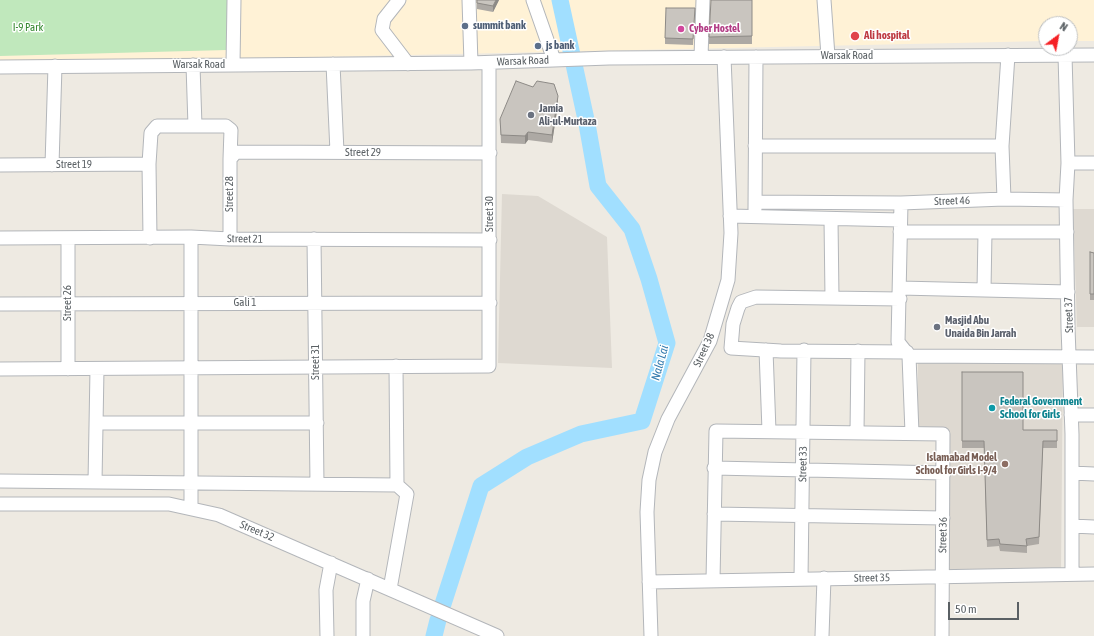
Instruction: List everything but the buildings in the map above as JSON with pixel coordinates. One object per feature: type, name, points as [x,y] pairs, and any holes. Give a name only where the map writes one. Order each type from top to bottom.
[{"type":"street","points":[[234,0],[234,65]]},
{"type":"street","points":[[399,0],[384,19],[382,30],[408,64]]},
{"type":"street","points":[[469,0],[471,63]]},
{"type":"street","points":[[533,0],[557,60]]},
{"type":"street","points":[[701,57],[703,0]]},
{"type":"street","points":[[824,0],[828,56]]},
{"type":"street","points":[[1004,199],[1002,146],[1008,55]]},
{"type":"street","name":"Warsak Road","points":[[0,66],[408,64],[489,63],[609,58],[1038,55]]},
{"type":"street","name":"Warsak Road","points":[[1078,55],[1094,55]]},
{"type":"street","name":"Street 37","points":[[1065,56],[1068,163],[1066,200],[1071,356],[1072,572]]},
{"type":"street","name":"Street 38","points":[[651,636],[647,512],[649,480],[655,452],[668,419],[710,341],[728,280],[730,216],[724,57]]},
{"type":"street","points":[[754,217],[756,202],[756,57]]},
{"type":"street","name":"Street 30","points":[[396,366],[489,366],[489,63]]},
{"type":"street","points":[[333,64],[337,152]]},
{"type":"street","points":[[150,238],[149,164],[151,133],[157,126],[195,126],[193,65]]},
{"type":"street","points":[[52,165],[55,66]]},
{"type":"street","name":"Street 28","points":[[195,126],[226,126],[231,130],[233,155],[230,239]]},
{"type":"street","points":[[755,146],[1002,146]]},
{"type":"street","name":"Street 29","points":[[233,155],[337,152],[490,153]]},
{"type":"street","points":[[1068,163],[1094,163]]},
{"type":"street","name":"Street 19","points":[[0,165],[149,164]]},
{"type":"street","name":"Street 46","points":[[756,202],[901,203],[1004,199],[1066,200]]},
{"type":"street","points":[[713,580],[714,468],[716,431],[912,433],[908,354],[898,342],[901,203]]},
{"type":"street","points":[[730,216],[831,219],[985,232],[1067,232]]},
{"type":"street","points":[[831,219],[832,298]]},
{"type":"street","points":[[984,290],[985,232]]},
{"type":"street","points":[[191,237],[191,508]]},
{"type":"street","name":"Street 21","points":[[0,238],[191,237],[230,239],[490,240]]},
{"type":"street","name":"Street 26","points":[[68,238],[68,369]]},
{"type":"street","name":"Street 31","points":[[314,239],[318,484]]},
{"type":"street","points":[[1068,292],[984,290],[900,293],[832,298],[756,298],[741,302],[733,324],[731,348],[858,351],[908,354],[1094,357]]},
{"type":"street","name":"Gali 1","points":[[0,304],[490,303]]},
{"type":"street","points":[[766,350],[769,431]]},
{"type":"street","name":"Street 33","points":[[801,579],[804,350]]},
{"type":"street","points":[[857,432],[858,351]]},
{"type":"street","points":[[0,369],[396,366],[397,485]]},
{"type":"street","points":[[95,482],[97,369]]},
{"type":"street","points":[[1071,415],[1094,415]]},
{"type":"street","points":[[97,423],[317,423]]},
{"type":"street","name":"Street 36","points":[[912,433],[943,434],[942,636]]},
{"type":"street","points":[[714,468],[944,473]]},
{"type":"street","points":[[1072,473],[1094,474]]},
{"type":"street","points":[[0,481],[397,485],[407,494],[390,589]]},
{"type":"street","name":"Street 32","points":[[0,504],[169,504],[191,508],[239,523],[497,636]]},
{"type":"street","points":[[714,514],[943,518]]},
{"type":"street","points":[[1072,526],[1094,527]]},
{"type":"street","points":[[327,636],[326,590],[331,563]]},
{"type":"street","points":[[1072,572],[1094,569]]},
{"type":"street","name":"Street 35","points":[[649,582],[943,577],[1072,572],[1094,574]]},
{"type":"street","points":[[822,636],[824,578]]},
{"type":"street","points":[[365,632],[363,601],[368,579]]},
{"type":"shaded area","points":[[0,0],[1094,0],[1094,41],[1078,41],[1078,16],[1038,16],[1038,41],[45,63],[0,61]]},
{"type":"shaded area","points":[[502,194],[538,196],[607,237],[612,368],[498,363]]},
{"type":"shaded area","points":[[1073,209],[1094,209],[1094,327],[1077,327]]},
{"type":"shaded area","name":"Islamabad Model School for Girls I-9/4","points":[[918,355],[1063,356],[1061,570],[948,572],[947,434],[918,430]]},
{"type":"green space","name":"I-9 Park","points":[[0,0],[227,0],[227,50],[0,56]]},
{"type":"waterway","name":"Nala Lai","points":[[443,604],[481,486],[527,457],[581,434],[642,421],[667,343],[649,279],[632,229],[598,186],[587,124],[560,0]]},
{"type":"waterway","name":"Nala Lai","points":[[434,636],[438,620]]},
{"type":"place","name":"summit bank","points":[[465,26]]},
{"type":"place","name":"Cyber Hostel","points":[[681,29]]},
{"type":"place","name":"Ali hospital","points":[[855,36]]},
{"type":"place","name":"js bank","points":[[538,46]]},
{"type":"place","name":"Jamia Ali-ul-Murtaza","points":[[531,115]]},
{"type":"place","name":"Masjid Abu Unaida Bin Jarrah","points":[[937,327]]},
{"type":"place","name":"Federal Government School for Girls","points":[[992,408]]},
{"type":"place","name":"Islamabad Model School for Girls I-9/4","points":[[1005,464]]}]
